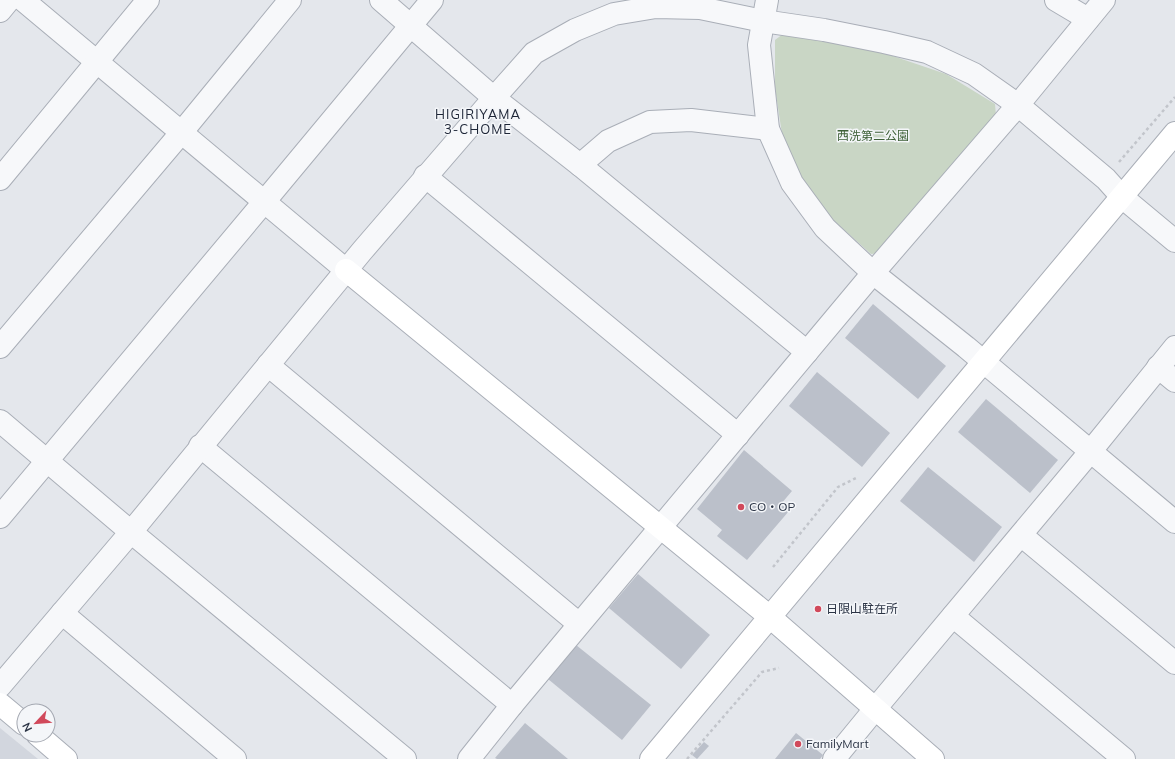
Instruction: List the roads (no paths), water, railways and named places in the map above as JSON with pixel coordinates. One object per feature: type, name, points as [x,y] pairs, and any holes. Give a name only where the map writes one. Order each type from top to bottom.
[{"type":"street","points":[[0,11],[9,0]]},
{"type":"street","points":[[23,0],[346,270],[770,617],[933,759]]},
{"type":"street","points":[[0,179],[148,0]]},
{"type":"street","points":[[0,347],[181,133],[290,0]]},
{"type":"street","points":[[381,0],[494,98],[580,165],[807,352]]},
{"type":"street","points":[[0,517],[432,0]]},
{"type":"street","points":[[767,0],[759,45],[768,130],[792,183],[825,228],[873,273],[983,362],[1175,522]]},
{"type":"street","points":[[1056,0],[1088,20]]},
{"type":"street","points":[[468,759],[873,273],[1018,105],[1104,0]]},
{"type":"street","points":[[0,686],[131,532],[200,446],[425,176],[534,53],[575,30],[614,14],[656,7],[700,8],[763,22],[862,37],[927,52],[974,74],[1018,105],[1106,179],[1122,197],[1175,241]]},
{"type":"street","points":[[580,165],[608,142],[650,122],[692,120],[768,130]]},
{"type":"street","points":[[651,759],[1175,133]]},
{"type":"street","points":[[425,176],[738,435]]},
{"type":"street","points":[[834,759],[1021,536],[1175,347]]},
{"type":"street","points":[[268,365],[580,624]]},
{"type":"street","points":[[1158,367],[1175,381]]},
{"type":"street","points":[[0,421],[131,532],[405,759]]},
{"type":"street","points":[[200,446],[512,705]]},
{"type":"street","points":[[1021,536],[1175,663]]},
{"type":"street","points":[[62,613],[235,759]]},
{"type":"street","points":[[953,616],[1124,759]]},
{"type":"street","points":[[0,704],[16,717]]},
{"type":"street","points":[[47,743],[66,759]]},
{"type":"place","name":"CO・OP","points":[[741,507]]},
{"type":"place","name":"日限山駐在所","points":[[818,609]]},
{"type":"place","name":"FamilyMart","points":[[798,744]]},
{"type":"district","name":"HIGIRIYAMA 3-CHOME","points":[[478,122]]},
{"type":"park label","name":"西洗第二公園","points":[[873,136]]}]
